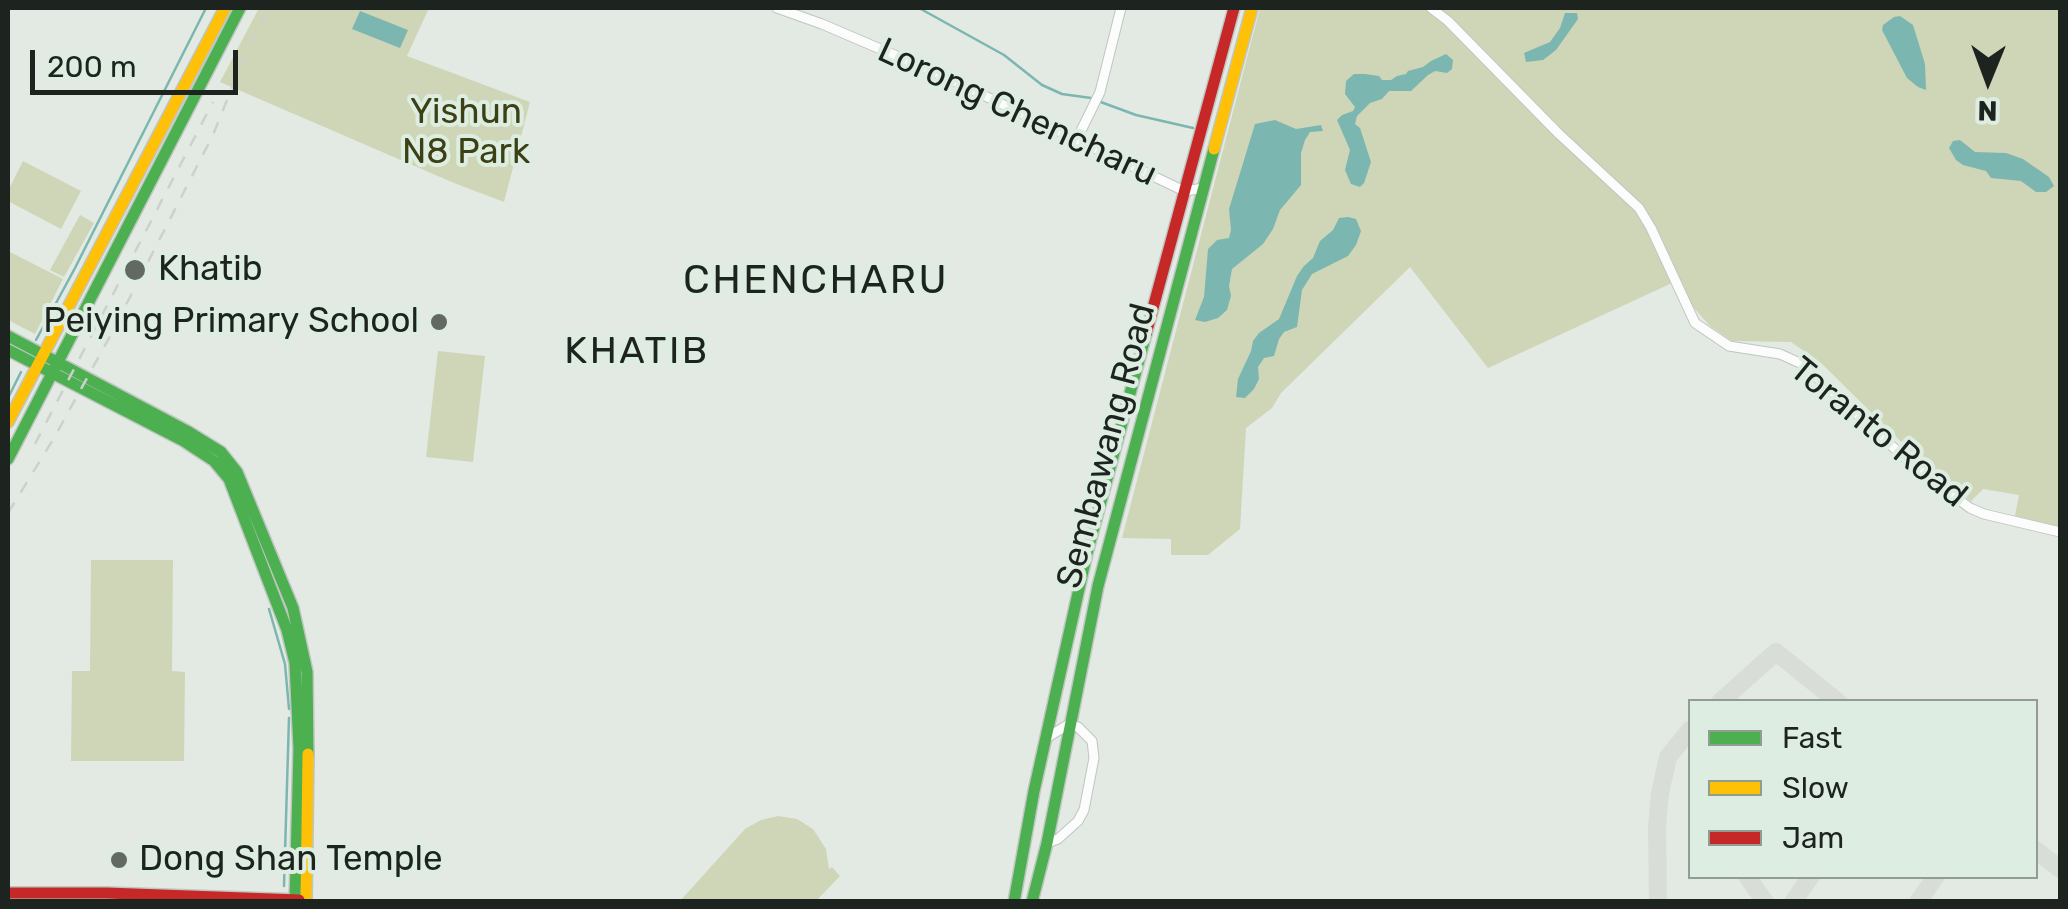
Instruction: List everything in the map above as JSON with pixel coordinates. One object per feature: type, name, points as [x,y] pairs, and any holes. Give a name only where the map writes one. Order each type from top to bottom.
[{"type":"main road","points":[[8,459],[201,66],[225,8]]},
{"type":"main road","points":[[8,422],[201,66],[240,8]]},
{"type":"main road","name":"Sembawang Road","points":[[1014,902],[1045,739],[1087,553],[1234,8]]},
{"type":"main road","name":"Sembawang Road","points":[[1032,902],[1098,586],[1252,8]]},
{"type":"main road","points":[[8,336],[40,360]]},
{"type":"main road","points":[[8,350],[40,360],[222,452],[237,472],[293,608],[307,672],[309,712],[302,901],[8,893]]},
{"type":"street","name":"Lorong Chencharu","points":[[776,8],[941,76],[1186,190],[1203,188]]},
{"type":"street","points":[[1076,141],[1100,92],[1121,8]]},
{"type":"street","name":"Toranto Road","points":[[1431,8],[1639,208],[1695,323],[1735,348],[1780,354],[1802,364],[1916,468],[1970,508],[2060,532]]},
{"type":"street","points":[[1045,739],[1068,724],[1078,726],[1092,741],[1094,758],[1084,810],[1076,824],[1047,843]]},
{"type":"green space","name":"Yishun N8 Park","points":[[259,8],[429,8],[407,56],[530,102],[504,202],[220,82]]},
{"type":"green space","points":[[1260,8],[2060,8],[2060,527],[2015,516],[2019,495],[1983,489],[1971,501],[1941,481],[1820,362],[1791,342],[1732,341],[1710,326],[1672,283],[1488,368],[1410,267],[1281,393],[1272,408],[1246,428],[1240,529],[1208,555],[1171,555],[1171,539],[1122,538]]},
{"type":"green space","points":[[23,161],[81,191],[61,229],[8,201],[8,191]]},
{"type":"green space","points":[[80,215],[94,223],[64,277],[50,270]]},
{"type":"green space","points":[[8,251],[63,279],[35,334],[8,320]]},
{"type":"green space","points":[[438,351],[485,356],[473,462],[426,457]]},
{"type":"green space","points":[[91,560],[173,560],[172,671],[185,672],[184,761],[71,761],[72,671],[90,671]]},
{"type":"green space","points":[[778,816],[797,819],[813,829],[826,849],[829,869],[832,867],[840,876],[816,901],[680,901],[745,829]]},
{"type":"water","points":[[360,11],[408,30],[400,48],[352,29]]},
{"type":"water","points":[[1565,13],[1577,13],[1578,19],[1556,50],[1543,60],[1526,62],[1524,53],[1550,42]]},
{"type":"water","points":[[1900,16],[1913,25],[1925,64],[1926,90],[1907,78],[1882,30],[1883,25]]},
{"type":"water","points":[[1446,54],[1453,60],[1447,73],[1435,71],[1411,91],[1389,91],[1357,116],[1355,124],[1360,128],[1371,162],[1364,183],[1360,187],[1351,184],[1345,170],[1350,150],[1337,120],[1355,107],[1345,94],[1346,81],[1354,74],[1391,80]]},
{"type":"water","points":[[1275,120],[1296,129],[1321,125],[1323,131],[1310,132],[1305,140],[1301,185],[1280,210],[1273,229],[1263,244],[1232,269],[1227,310],[1218,318],[1195,320],[1204,297],[1208,249],[1217,240],[1229,238],[1229,209],[1255,124]]},
{"type":"water","points":[[1960,140],[1975,152],[2006,153],[2023,159],[2049,177],[2054,186],[2046,192],[2036,192],[2021,181],[1991,178],[1986,171],[1963,165],[1949,148],[1953,141]]},
{"type":"water","points":[[1339,218],[1356,219],[1361,231],[1356,245],[1348,256],[1312,274],[1302,290],[1297,327],[1284,332],[1274,356],[1264,358],[1254,389],[1245,398],[1236,397],[1238,379],[1253,341],[1279,319],[1297,276],[1313,258],[1320,241],[1333,230]]},
{"type":"waterway","points":[[36,340],[206,8]]},
{"type":"waterway","points":[[919,8],[1004,55],[1042,85],[1062,94],[1091,98]]},
{"type":"waterway","points":[[1098,101],[1136,115],[1193,128]]},
{"type":"waterway","points":[[8,398],[21,372]]},
{"type":"waterway","points":[[269,609],[285,664],[289,709]]},
{"type":"waterway","points":[[284,886],[289,718]]},
{"type":"taxiway","points":[[1723,699],[1776,652],[1834,699]]},
{"type":"taxiway","points":[[1658,902],[1660,793],[1668,757],[1688,732]]},
{"type":"taxiway","points":[[2038,852],[2060,869]]},
{"type":"taxiway","points":[[1749,879],[1765,902]]},
{"type":"taxiway","points":[[1793,902],[1809,879]]},
{"type":"taxiway","points":[[1918,902],[1934,879]]},
{"type":"railway","points":[[8,513],[108,340],[213,135],[249,45],[269,8]]},
{"type":"railway","points":[[35,444],[213,102]]},
{"type":"traffic: fast","points":[[8,459],[240,8]]},
{"type":"traffic: fast","points":[[1032,902],[1098,586],[1214,149]]},
{"type":"traffic: fast","points":[[1014,902],[1034,791],[1087,553],[1146,334]]},
{"type":"traffic: fast","points":[[8,336],[187,431],[221,452],[237,472],[293,608],[307,672],[308,754]]},
{"type":"traffic: fast","points":[[8,350],[182,440],[214,461],[229,479],[287,630],[295,663],[299,749],[295,902]]},
{"type":"traffic: slow","points":[[8,422],[225,8]]},
{"type":"traffic: slow","points":[[1214,149],[1252,8]]},
{"type":"traffic: slow","points":[[306,902],[308,754]]},
{"type":"traffic: jam","points":[[1146,334],[1234,8]]},
{"type":"traffic: jam","points":[[8,893],[299,900]]},
{"type":"place","name":"Khatib","points":[[135,270]]},
{"type":"place","name":"Peiying Primary School","points":[[439,322]]},
{"type":"place","name":"Dong Shan Temple","points":[[119,860]]},
{"type":"district","name":"CHENCHARU","points":[[816,281]]},
{"type":"district","name":"KHATIB","points":[[637,352]]}]
